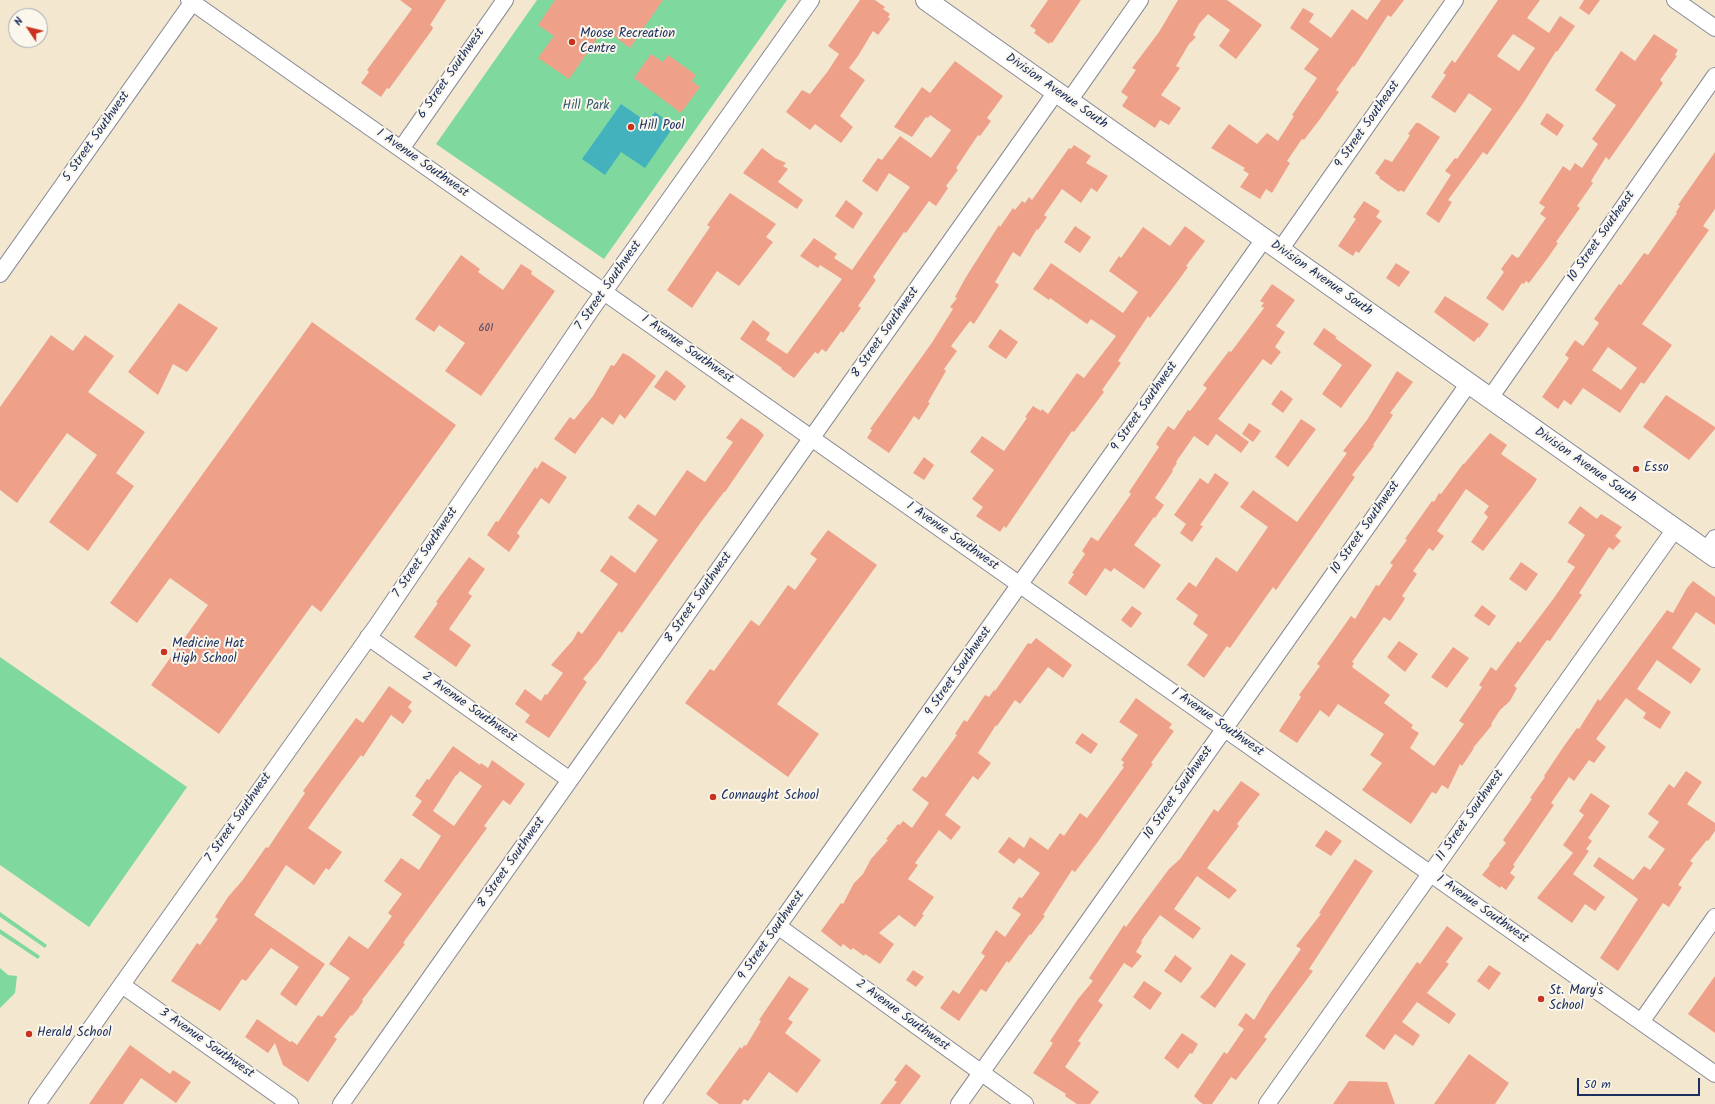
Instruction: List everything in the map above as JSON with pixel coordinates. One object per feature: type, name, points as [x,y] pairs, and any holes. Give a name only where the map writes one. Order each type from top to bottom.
[{"type":"street","name":"6 Street Southwest","points":[[400,149],[504,0]]},
{"type":"street","name":"7 Street Southwest","points":[[37,1104],[368,637],[604,292],[811,0]]},
{"type":"street","name":"Division Avenue South","points":[[926,0],[1674,529],[1712,549]]},
{"type":"street","name":"8 Street Southwest","points":[[341,1104],[812,438],[1063,96],[1140,0]]},
{"type":"street","name":"9 Street Southeast","points":[[1280,250],[1455,0]]},
{"type":"street","points":[[1675,0],[1715,28]]},
{"type":"street","name":"1 Avenue Southwest","points":[[192,1],[1715,1074]]},
{"type":"street","name":"5 Street Southwest","points":[[0,274],[192,1]]},
{"type":"street","name":"10 Street Southeast","points":[[1490,398],[1715,76]]},
{"type":"street","name":"9 Street Southwest","points":[[652,1104],[1264,239]]},
{"type":"street","name":"10 Street Southwest","points":[[959,1104],[1469,383]]},
{"type":"street","name":"11 Street Southwest","points":[[1267,1104],[1674,529]]},
{"type":"street","name":"2 Avenue Southwest","points":[[368,637],[570,780]]},
{"type":"street","points":[[1641,1022],[1715,916]]},
{"type":"street","name":"2 Avenue Southwest","points":[[778,927],[1025,1104]]},
{"type":"street","name":"3 Avenue Southwest","points":[[122,985],[290,1104]]},
{"type":"green space","name":"Hill Park","points":[[537,0],[787,0],[604,259],[436,144]]},
{"type":"green space","points":[[0,657],[187,787],[89,927],[0,865]]},
{"type":"green space","points":[[0,912],[47,945],[45,948],[0,917]]},
{"type":"green space","points":[[0,929],[40,956],[38,959],[0,934]]},
{"type":"green space","points":[[0,968],[8,975],[17,976],[15,993],[0,1008]]},
{"type":"water","points":[[621,104],[647,122],[655,112],[674,126],[645,168],[621,152],[605,175],[582,159]]},
{"type":"building","points":[[400,0],[446,0],[430,25],[433,27],[432,30],[389,89],[387,88],[381,97],[361,83],[369,72],[367,70],[412,9]]},
{"type":"building","name":"Moose Recreation Centre","points":[[555,0],[663,0],[630,48],[604,29],[569,79],[538,58],[554,36],[538,25]]},
{"type":"building","points":[[860,0],[875,0],[885,7],[883,9],[890,14],[888,17],[890,19],[878,35],[873,31],[849,68],[865,80],[840,116],[853,127],[841,143],[815,124],[810,130],[786,112],[802,90],[810,94],[828,71],[839,54],[828,46]]},
{"type":"building","points":[[1048,0],[1081,0],[1052,43],[1050,42],[1049,44],[1034,33],[1036,30],[1030,26]]},
{"type":"building","points":[[1178,0],[1227,0],[1262,25],[1236,59],[1219,46],[1230,30],[1208,14],[1199,24],[1193,35],[1196,37],[1189,44],[1176,66],[1180,68],[1161,95],[1181,108],[1169,125],[1160,120],[1155,128],[1122,106],[1128,97],[1121,92],[1136,70],[1132,68],[1159,32]]},
{"type":"building","points":[[1381,0],[1404,0],[1391,17],[1388,15],[1354,67],[1353,66],[1336,90],[1339,92],[1304,140],[1302,139],[1287,161],[1290,163],[1272,193],[1266,189],[1260,199],[1240,187],[1249,174],[1243,170],[1245,168],[1211,148],[1229,124],[1257,144],[1267,133],[1278,141],[1294,116],[1292,115],[1317,78],[1304,69],[1319,49],[1290,28],[1303,8],[1314,14],[1309,22],[1331,38],[1352,9],[1367,20]]},
{"type":"building","points":[[1498,0],[1540,0],[1527,18],[1549,33],[1560,16],[1575,26],[1557,52],[1556,51],[1524,102],[1487,155],[1483,152],[1448,200],[1452,202],[1439,223],[1426,214],[1451,175],[1445,171],[1455,158],[1457,159],[1492,109],[1469,93],[1455,113],[1431,97],[1446,75],[1443,73],[1452,60],[1455,63]],"holes":[[[1513,34],[1535,48],[1519,71],[1497,56]]]},
{"type":"building","points":[[1584,0],[1600,0],[1589,15],[1579,8]]},
{"type":"building","points":[[1654,34],[1678,50],[1675,55],[1677,56],[1660,80],[1663,83],[1609,160],[1606,157],[1591,181],[1593,183],[1577,206],[1580,208],[1556,242],[1558,243],[1547,259],[1529,283],[1526,281],[1524,284],[1522,283],[1503,311],[1486,298],[1504,272],[1501,269],[1512,254],[1517,258],[1519,257],[1546,218],[1540,214],[1545,207],[1539,203],[1563,166],[1570,171],[1575,163],[1582,168],[1598,144],[1592,139],[1616,105],[1595,90],[1621,51],[1635,61]]},
{"type":"building","points":[[651,54],[663,62],[668,55],[696,75],[692,81],[700,87],[681,113],[634,78]]},
{"type":"building","points":[[955,61],[1003,96],[987,118],[991,121],[980,136],[978,135],[956,168],[958,170],[946,186],[948,188],[936,206],[929,201],[906,233],[904,232],[873,277],[876,280],[858,306],[861,308],[843,333],[841,331],[826,352],[822,349],[818,354],[815,352],[794,378],[740,339],[753,320],[770,333],[766,340],[787,354],[842,279],[820,265],[818,268],[800,256],[814,238],[837,254],[834,258],[852,270],[910,187],[889,173],[877,192],[862,181],[878,158],[882,160],[900,136],[931,158],[951,130],[930,115],[928,118],[926,117],[912,137],[894,127],[922,87],[930,93]]},
{"type":"building","points":[[1547,113],[1564,125],[1557,136],[1540,124]]},
{"type":"building","points":[[1416,123],[1419,123],[1440,137],[1404,192],[1400,190],[1399,192],[1379,178],[1380,177],[1375,173],[1385,159],[1392,162],[1407,140],[1410,135],[1408,134]]},
{"type":"building","points":[[1074,145],[1091,156],[1086,163],[1108,176],[1097,192],[1091,188],[1081,203],[1062,189],[1044,215],[1047,217],[1038,230],[1037,229],[1020,257],[1013,252],[995,282],[999,285],[974,324],[970,321],[951,346],[957,351],[944,369],[946,371],[928,402],[930,403],[919,420],[914,416],[889,453],[867,438],[872,430],[870,429],[931,344],[953,309],[950,307],[957,298],[955,297],[966,277],[999,225],[1000,227],[1013,208],[1015,210],[1022,201],[1025,203],[1029,197],[1032,200],[1069,148],[1071,149]]},
{"type":"building","points":[[762,148],[775,158],[786,163],[783,166],[788,169],[778,182],[803,200],[797,209],[743,173]]},
{"type":"building","points":[[1715,152],[1715,209],[1703,226],[1709,230],[1642,324],[1672,345],[1644,384],[1641,382],[1620,413],[1583,388],[1571,405],[1564,400],[1558,409],[1542,397],[1569,358],[1565,355],[1575,340],[1583,346],[1599,323],[1594,319],[1619,284],[1621,285],[1644,253],[1648,255],[1677,213],[1676,212],[1680,206],[1678,205]],"holes":[[[1608,347],[1637,368],[1621,390],[1592,370]]]},
{"type":"building","points":[[730,193],[776,224],[766,237],[773,242],[739,286],[717,271],[692,308],[667,290],[710,227],[707,225]]},
{"type":"building","points":[[846,200],[863,213],[853,229],[835,216]]},
{"type":"building","points":[[1364,201],[1380,211],[1376,217],[1382,221],[1359,253],[1356,251],[1353,256],[1338,246],[1356,219],[1353,217]]},
{"type":"building","points":[[1075,226],[1091,237],[1080,253],[1064,242]]},
{"type":"building","points":[[1185,226],[1205,241],[1186,266],[1188,267],[1150,318],[1148,316],[1118,361],[1121,363],[1102,390],[1104,392],[1074,432],[1072,431],[1006,528],[1004,526],[1000,532],[976,516],[983,507],[972,499],[994,470],[970,452],[982,436],[1004,451],[1027,418],[1025,417],[1033,406],[1041,411],[1042,409],[1048,414],[1077,373],[1084,378],[1116,336],[1091,319],[1087,324],[1050,298],[1049,300],[1033,289],[1051,263],[1123,313],[1138,292],[1109,271],[1119,256],[1121,258],[1143,227],[1170,246]]},
{"type":"building","points":[[461,255],[480,269],[478,272],[503,290],[521,264],[532,271],[531,274],[555,291],[481,396],[445,371],[465,343],[439,325],[434,332],[415,319]]},
{"type":"building","points":[[1396,263],[1410,272],[1399,287],[1386,278]]},
{"type":"building","points":[[1272,284],[1295,300],[1276,326],[1285,332],[1275,347],[1281,352],[1271,365],[1263,359],[1218,419],[1249,442],[1241,453],[1216,434],[1208,446],[1194,436],[1176,462],[1177,463],[1172,470],[1173,471],[1155,498],[1164,505],[1134,545],[1161,565],[1144,589],[1114,568],[1111,572],[1105,568],[1086,596],[1068,583],[1074,574],[1072,573],[1085,554],[1082,551],[1091,537],[1098,541],[1131,494],[1129,492],[1159,447],[1156,444],[1168,426],[1174,430],[1188,410],[1190,411],[1207,388],[1203,385],[1229,351],[1231,352],[1264,308],[1261,306],[1264,303],[1260,301]]},
{"type":"building","points":[[1445,296],[1489,324],[1479,338],[1478,337],[1474,342],[1434,312]]},
{"type":"building","points":[[179,303],[218,328],[187,372],[173,364],[158,395],[128,372]]},
{"type":"building","points":[[312,322],[456,425],[321,612],[312,605],[219,734],[151,685],[208,605],[170,578],[137,623],[110,603]]},
{"type":"building","points":[[1324,328],[1337,337],[1335,338],[1372,365],[1341,408],[1322,394],[1342,365],[1313,344]]},
{"type":"building","points":[[1000,329],[1018,342],[1006,359],[988,347]]},
{"type":"building","points":[[51,335],[73,351],[85,335],[114,356],[88,392],[145,432],[116,473],[134,486],[88,551],[49,522],[97,455],[67,433],[17,503],[0,490],[0,407]]},
{"type":"building","points":[[623,353],[656,376],[625,419],[620,414],[613,425],[602,417],[575,454],[554,439],[570,417],[574,420],[593,396],[611,365],[614,366]]},
{"type":"building","points":[[666,370],[686,386],[675,401],[654,387]]},
{"type":"building","points":[[1397,371],[1413,382],[1390,413],[1393,415],[1373,445],[1374,446],[1352,475],[1355,477],[1276,590],[1273,587],[1230,648],[1227,646],[1204,678],[1187,665],[1208,635],[1193,624],[1198,615],[1176,599],[1189,582],[1196,587],[1216,557],[1237,572],[1268,527],[1240,507],[1253,490],[1297,522],[1347,453],[1343,451],[1367,420]]},
{"type":"building","points":[[1281,390],[1293,399],[1283,413],[1271,404]]},
{"type":"building","points":[[1666,395],[1715,427],[1715,429],[1689,460],[1643,427]]},
{"type":"building","points":[[741,418],[758,429],[764,435],[725,492],[701,522],[622,633],[619,631],[599,660],[583,679],[587,682],[549,738],[525,722],[530,715],[515,704],[525,689],[541,701],[563,673],[551,665],[573,640],[578,631],[582,634],[618,584],[600,571],[611,555],[635,573],[658,540],[628,518],[638,504],[655,516],[687,470],[705,482],[733,442],[726,438]]},
{"type":"building","points":[[1301,419],[1316,429],[1288,467],[1275,457]]},
{"type":"building","points":[[1249,423],[1261,431],[1253,442],[1242,434]]},
{"type":"building","points":[[1490,433],[1507,445],[1501,454],[1537,479],[1483,551],[1471,542],[1488,517],[1484,513],[1489,506],[1466,489],[1437,531],[1444,536],[1433,551],[1429,548],[1413,571],[1417,574],[1402,596],[1405,598],[1403,602],[1390,621],[1384,617],[1352,662],[1354,663],[1352,667],[1390,695],[1384,703],[1413,725],[1411,728],[1419,733],[1410,748],[1434,766],[1464,724],[1459,721],[1482,687],[1479,685],[1491,667],[1496,671],[1518,641],[1520,643],[1554,598],[1575,567],[1567,562],[1585,535],[1568,523],[1580,506],[1597,519],[1601,514],[1622,527],[1615,536],[1621,541],[1613,550],[1609,547],[1579,593],[1582,595],[1550,641],[1547,640],[1514,686],[1517,688],[1510,701],[1500,710],[1491,724],[1492,725],[1473,748],[1462,766],[1460,764],[1448,789],[1442,785],[1436,794],[1432,792],[1411,824],[1362,790],[1382,763],[1370,755],[1384,734],[1338,704],[1329,717],[1320,710],[1297,743],[1279,731],[1301,697],[1299,695],[1320,666],[1317,664],[1351,616],[1355,619],[1376,585],[1379,586],[1393,565],[1390,563],[1407,540],[1405,539],[1432,501],[1434,502],[1439,493],[1441,494],[1463,464]]},
{"type":"building","points":[[924,457],[934,465],[924,480],[913,473]]},
{"type":"building","points":[[542,461],[567,477],[549,504],[541,498],[517,533],[520,536],[509,552],[487,535],[496,521],[498,522],[535,467],[537,469]]},
{"type":"building","points":[[1215,473],[1229,483],[1200,525],[1203,526],[1192,542],[1180,533],[1186,524],[1174,515],[1200,478],[1208,484]]},
{"type":"building","points":[[828,530],[877,565],[777,704],[819,734],[788,777],[685,703],[710,669],[714,671],[751,620],[759,626],[788,585],[795,590],[817,559],[810,554]]},
{"type":"building","points":[[469,557],[485,569],[468,593],[472,596],[449,629],[471,645],[456,667],[414,637],[438,603],[436,602]]},
{"type":"building","points":[[1521,562],[1538,574],[1526,591],[1509,579]]},
{"type":"building","points":[[1693,581],[1715,597],[1715,625],[1696,612],[1672,648],[1701,669],[1691,684],[1657,660],[1637,689],[1671,712],[1660,729],[1643,718],[1646,713],[1626,698],[1596,739],[1606,747],[1594,763],[1589,760],[1574,781],[1569,777],[1551,803],[1554,805],[1513,865],[1515,866],[1510,873],[1515,877],[1506,890],[1501,886],[1500,888],[1482,875],[1506,843],[1503,840],[1532,799],[1530,798],[1564,746],[1577,728],[1579,729],[1598,699],[1600,701],[1667,610],[1673,613],[1687,588]]},
{"type":"building","points":[[1482,605],[1496,616],[1489,626],[1474,616]]},
{"type":"building","points":[[1132,606],[1142,613],[1131,628],[1121,620]]},
{"type":"building","points":[[1036,638],[1072,665],[1063,678],[1048,667],[1020,704],[1015,700],[997,726],[996,725],[978,753],[991,763],[978,780],[973,776],[945,815],[961,827],[951,840],[939,830],[915,863],[918,865],[908,879],[934,897],[922,914],[924,915],[915,927],[899,915],[879,933],[894,944],[880,964],[865,954],[864,956],[853,948],[851,950],[843,944],[841,947],[821,931],[841,903],[843,904],[854,883],[863,874],[871,859],[888,840],[886,839],[898,824],[900,825],[903,821],[912,828],[929,803],[912,790],[922,776],[926,778],[957,735],[955,734],[964,720],[967,722],[985,695],[989,697],[994,690],[995,691],[1028,643],[1031,644]]},
{"type":"building","points":[[1399,641],[1418,654],[1405,672],[1387,657]]},
{"type":"building","points":[[1453,647],[1469,658],[1447,688],[1431,677]]},
{"type":"building","points":[[389,686],[412,702],[408,707],[412,711],[403,724],[391,715],[363,757],[361,755],[308,828],[342,852],[329,870],[326,868],[314,885],[286,865],[254,915],[325,964],[296,1006],[280,994],[299,967],[271,948],[246,981],[242,979],[220,1011],[171,981],[197,943],[200,945],[218,919],[215,917],[228,897],[242,881],[266,847],[268,848],[305,793],[303,791],[356,718],[363,723]]},
{"type":"building","points":[[1136,698],[1172,724],[1169,728],[1174,731],[1151,763],[1153,764],[1097,843],[1075,872],[1072,870],[1043,915],[1045,916],[1031,935],[1030,934],[1009,963],[1007,961],[986,992],[981,989],[959,1021],[940,1008],[953,990],[959,994],[985,956],[981,953],[996,930],[1005,937],[1021,914],[1012,908],[1019,897],[1022,898],[1040,873],[1019,858],[1014,864],[998,852],[1009,837],[1024,848],[1030,837],[1048,850],[1060,833],[1064,836],[1080,813],[1087,818],[1124,767],[1122,766],[1124,762],[1121,760],[1138,735],[1119,722]]},
{"type":"building","points":[[1082,733],[1098,744],[1091,754],[1075,743]]},
{"type":"building","points":[[453,746],[480,765],[481,763],[488,768],[492,760],[525,784],[510,805],[503,800],[484,826],[487,828],[403,943],[405,944],[362,1000],[363,1001],[358,1009],[352,1016],[351,1015],[334,1037],[337,1039],[308,1082],[283,1065],[275,1043],[268,1053],[245,1037],[257,1019],[290,1042],[292,1041],[297,1045],[318,1015],[322,1017],[350,978],[329,964],[349,936],[368,949],[392,916],[388,913],[402,894],[384,881],[401,858],[419,870],[441,836],[412,815],[422,801],[415,796],[427,779],[429,780]],"holes":[[[460,771],[482,786],[454,826],[433,811]]]},
{"type":"building","points":[[1686,771],[1702,782],[1687,804],[1715,823],[1715,831],[1690,861],[1693,863],[1678,885],[1682,887],[1669,907],[1663,903],[1618,971],[1600,958],[1638,899],[1593,866],[1599,857],[1633,880],[1644,866],[1650,870],[1665,849],[1648,837],[1659,822],[1648,814],[1669,784],[1674,788]]},
{"type":"building","points":[[1241,781],[1260,794],[1237,824],[1239,826],[1207,868],[1237,890],[1229,899],[1197,876],[1174,909],[1201,928],[1193,939],[1160,915],[1141,941],[1142,942],[1136,952],[1142,956],[1132,968],[1124,963],[1098,1001],[1103,1005],[1078,1041],[1081,1043],[1065,1067],[1099,1092],[1090,1104],[1077,1104],[1065,1096],[1066,1094],[1033,1073],[1053,1043],[1050,1041],[1078,999],[1093,981],[1089,978],[1124,925],[1126,927],[1169,869],[1180,859],[1214,809],[1218,812]]},
{"type":"building","points":[[1591,793],[1610,806],[1588,838],[1592,841],[1586,849],[1589,851],[1573,874],[1605,897],[1595,911],[1585,904],[1572,923],[1537,898],[1573,853],[1563,845],[1584,815],[1579,811]]},
{"type":"building","points":[[1326,830],[1342,841],[1331,856],[1315,846]]},
{"type":"building","points":[[1355,859],[1373,871],[1309,969],[1313,971],[1264,1037],[1267,1039],[1236,1080],[1231,1077],[1212,1104],[1203,1104],[1194,1096],[1224,1052],[1227,1054],[1244,1029],[1238,1025],[1246,1013],[1254,1020],[1269,995],[1301,949],[1296,946],[1321,914],[1319,913]]},
{"type":"building","points":[[1447,926],[1463,938],[1446,962],[1449,964],[1427,993],[1456,1014],[1449,1024],[1417,1002],[1402,1022],[1420,1035],[1413,1046],[1395,1034],[1384,1050],[1365,1036],[1417,962],[1420,964]]},
{"type":"building","points":[[1231,954],[1246,964],[1215,1008],[1200,997],[1210,986]]},
{"type":"building","points":[[1175,955],[1192,968],[1181,983],[1164,971]]},
{"type":"building","points":[[1489,965],[1501,973],[1489,990],[1477,981]]},
{"type":"building","points":[[913,970],[924,977],[916,987],[906,980]]},
{"type":"building","points":[[789,976],[809,989],[788,1019],[793,1022],[785,1033],[821,1060],[797,1093],[769,1072],[748,1101],[744,1099],[741,1104],[719,1104],[706,1094],[740,1047],[742,1049],[744,1045],[746,1046],[761,1021],[759,1020]]},
{"type":"building","points":[[1715,976],[1715,1033],[1688,1014]]},
{"type":"building","points":[[1144,981],[1162,993],[1150,1010],[1133,997]]},
{"type":"building","points":[[1182,1033],[1198,1044],[1192,1054],[1190,1053],[1178,1069],[1164,1058]]},
{"type":"building","points":[[130,1045],[170,1074],[173,1070],[191,1082],[176,1103],[141,1078],[123,1104],[89,1104]]},
{"type":"building","points":[[1469,1054],[1509,1083],[1495,1104],[1434,1104]]},
{"type":"building","points":[[906,1064],[921,1076],[900,1104],[880,1104],[897,1082],[894,1080]]},
{"type":"building","points":[[1349,1081],[1387,1082],[1395,1104],[1333,1104]]},
{"type":"place","name":"Moose Recreation Centre","points":[[572,42]]},
{"type":"place","name":"Hill Pool","points":[[631,127]]},
{"type":"place","name":"Esso","points":[[1636,469]]},
{"type":"place","name":"Medicine Hat High School","points":[[164,652]]},
{"type":"place","name":"Connaught School","points":[[713,797]]},
{"type":"place","name":"St. Mary's School","points":[[1541,999]]},
{"type":"place","name":"Herald School","points":[[29,1034]]}]
